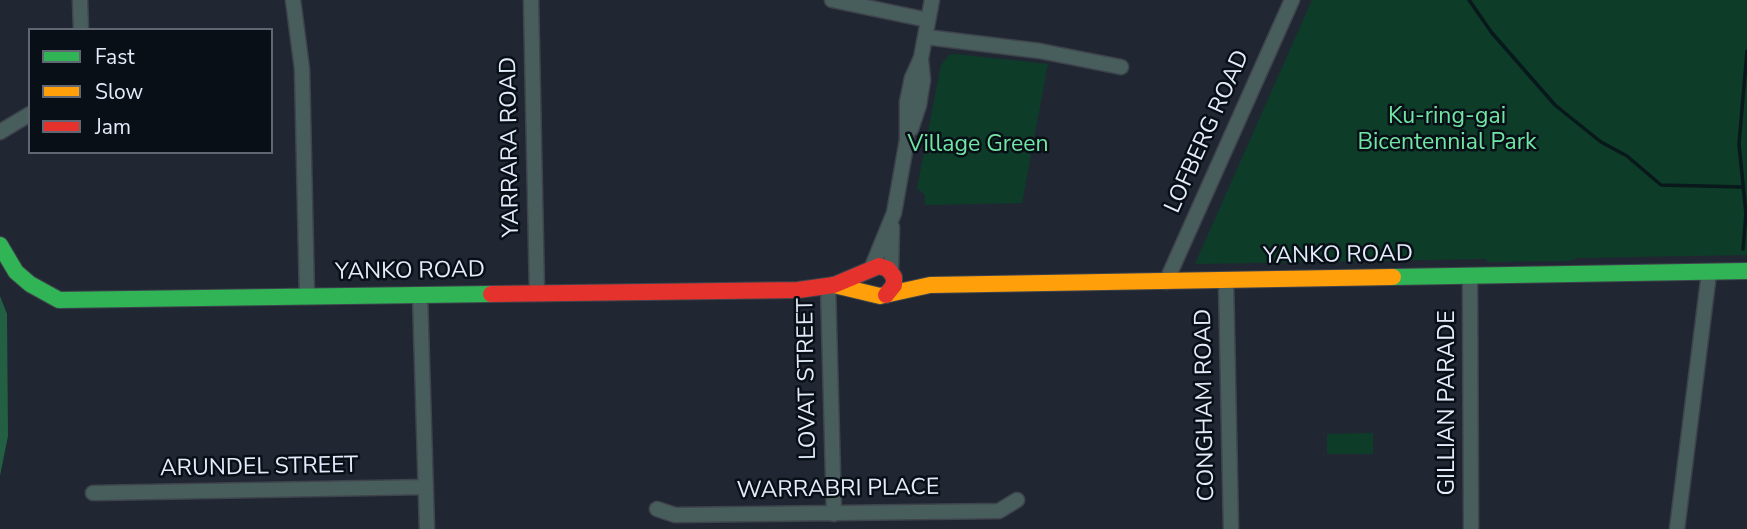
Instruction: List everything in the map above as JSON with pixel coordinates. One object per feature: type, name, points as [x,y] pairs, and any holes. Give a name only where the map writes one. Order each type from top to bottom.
[{"type":"main road","name":"YANKO ROAD","points":[[2,250],[16,272],[30,284],[59,300],[798,290],[831,285],[882,266],[930,285]]},
{"type":"main road","points":[[869,293],[864,283],[870,269]]},
{"type":"main road","name":"YANKO ROAD","points":[[831,285],[877,296],[930,285],[1747,271]]},
{"type":"main road","points":[[886,295],[894,285],[892,272]]},
{"type":"street","points":[[80,0],[81,28]]},
{"type":"street","points":[[293,0],[302,69],[307,297]]},
{"type":"street","name":"YARRARA ROAD","points":[[531,0],[537,293]]},
{"type":"street","points":[[832,0],[928,20]]},
{"type":"street","points":[[892,272],[892,222],[907,140],[907,102],[912,78],[921,58],[932,0]]},
{"type":"street","name":"LOFBERG ROAD","points":[[1166,282],[1292,0]]},
{"type":"street","points":[[926,37],[1040,51],[1121,67]]},
{"type":"street","points":[[0,132],[28,115]]},
{"type":"street","points":[[870,269],[892,222]]},
{"type":"street","points":[[1677,529],[1709,273]]},
{"type":"street","name":"GILLIAN PARADE","points":[[1470,276],[1471,529]]},
{"type":"street","name":"CONGHAM ROAD","points":[[1226,281],[1231,529]]},
{"type":"street","name":"LOVAT STREET","points":[[831,285],[834,514]]},
{"type":"street","points":[[420,295],[427,529]]},
{"type":"street","name":"ARUNDEL STREET","points":[[93,493],[426,487]]},
{"type":"street","name":"WARRABRI PLACE","points":[[657,509],[675,515],[999,511],[1017,499]]},
{"type":"green space","name":"Ku-ring-gai Bicentennial Park","points":[[1312,0],[1747,0],[1747,255],[1576,258],[1570,261],[1487,262],[1486,259],[1195,264]]},
{"type":"green space","name":"Village Green","points":[[949,55],[1048,64],[1022,203],[925,205],[925,195],[917,188],[941,65]]},
{"type":"green space","points":[[0,296],[7,314],[8,436],[0,476]]},
{"type":"green space","points":[[1373,433],[1373,454],[1327,454],[1327,434]]},
{"type":"waterway","points":[[1469,0],[1492,33],[1555,105],[1601,142],[1627,156],[1661,185],[1743,187]]},
{"type":"waterway","points":[[1743,249],[1746,214],[1739,144],[1747,51]]},
{"type":"traffic: fast","points":[[0,245],[16,272],[30,284],[59,300],[491,294]]},
{"type":"traffic: fast","points":[[1393,277],[1747,271]]},
{"type":"traffic: slow","points":[[834,285],[880,296],[930,285],[1393,277]]},
{"type":"traffic: jam","points":[[491,294],[798,290],[834,285],[879,266],[888,269],[894,277],[894,285],[886,295]]}]
